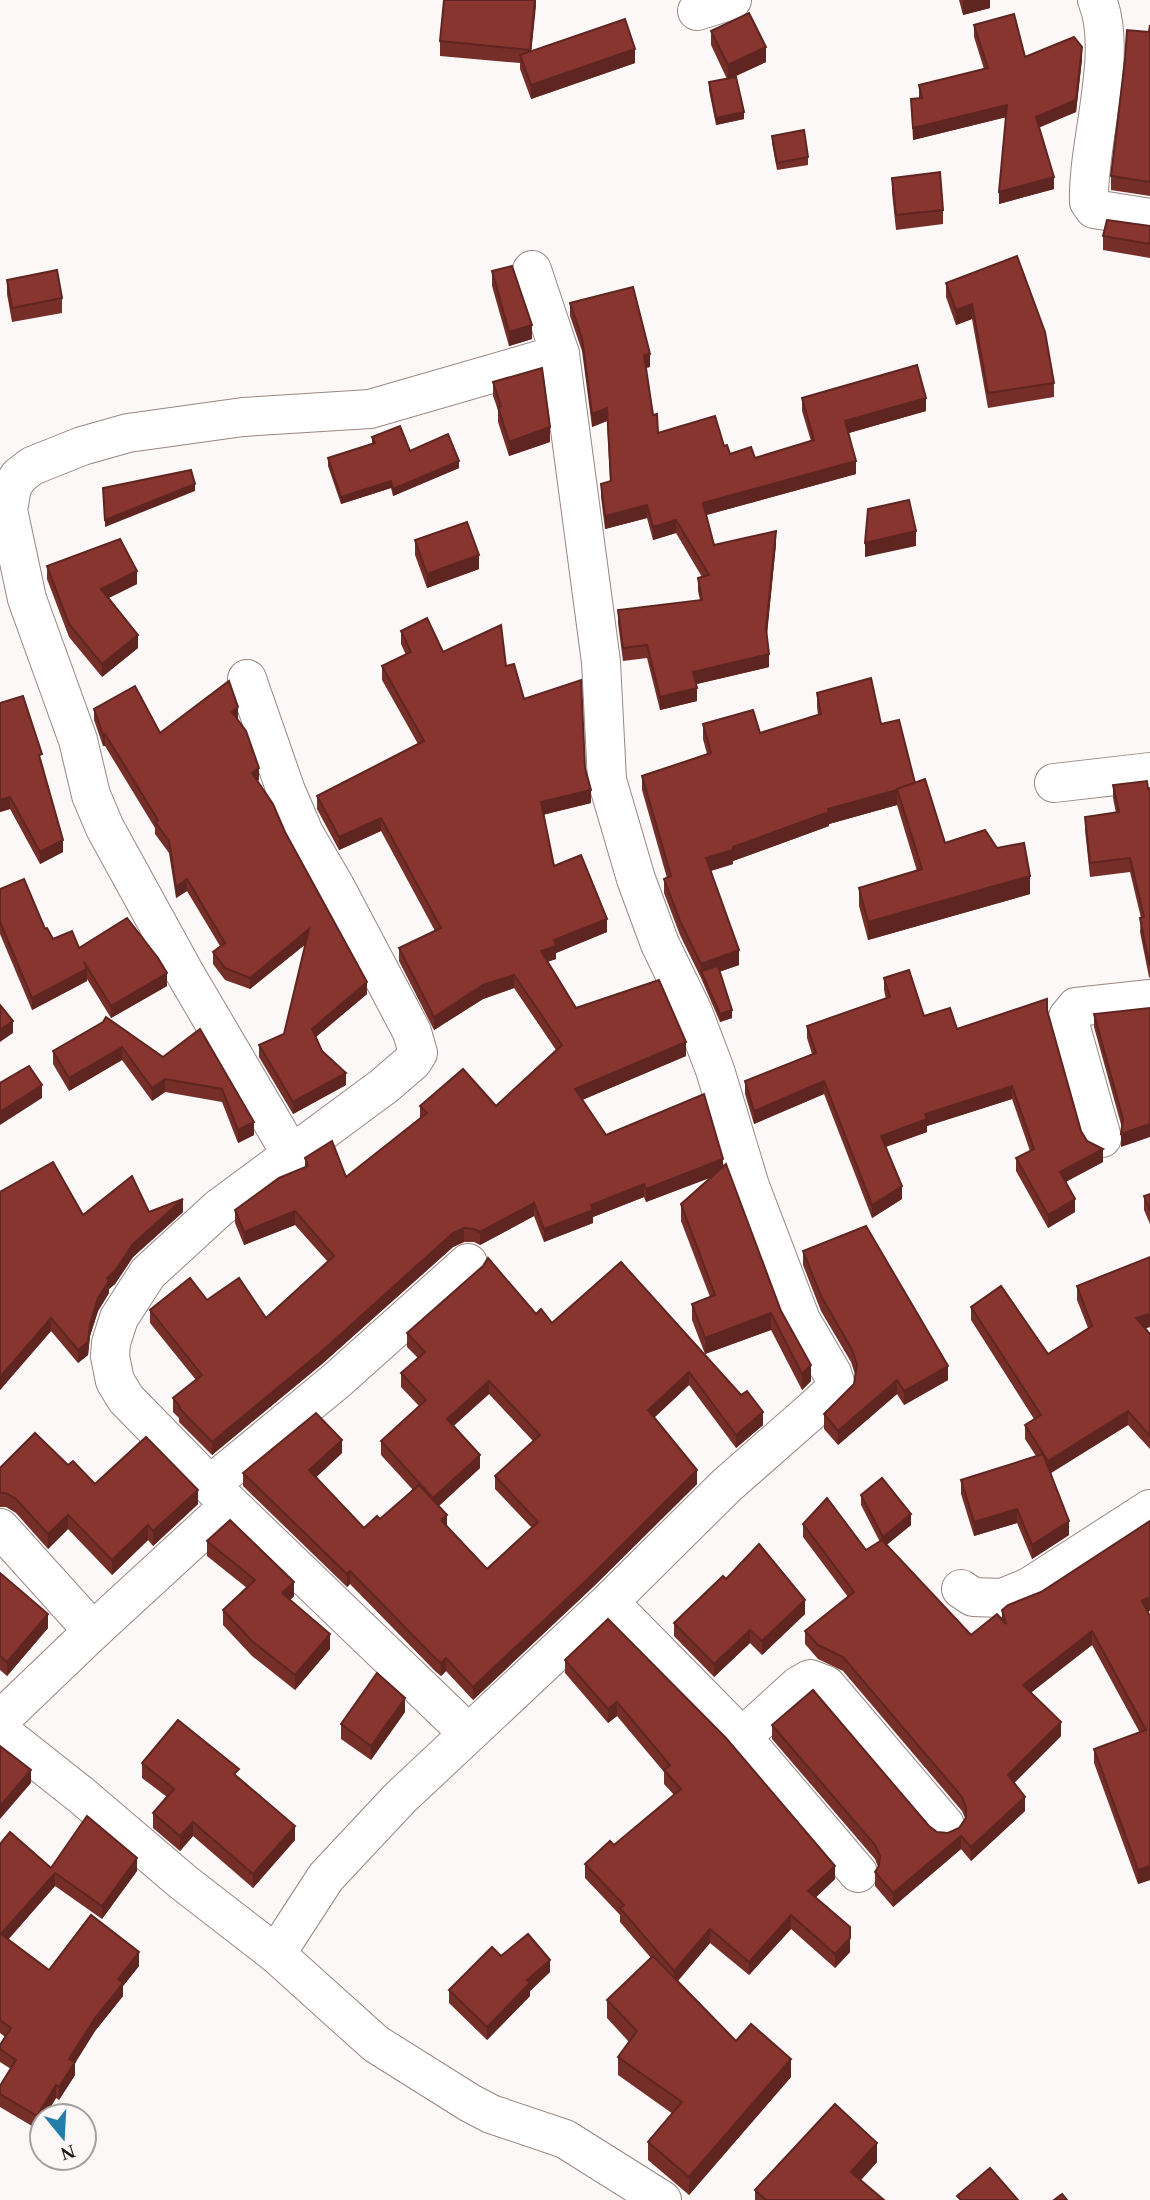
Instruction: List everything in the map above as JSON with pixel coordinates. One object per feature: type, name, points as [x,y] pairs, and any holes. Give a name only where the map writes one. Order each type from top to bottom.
[{"type":"street","points":[[1097,0],[1103,13],[1104,54],[1089,202],[1094,209],[1150,218]]},
{"type":"street","points":[[276,1954],[327,1877],[400,1798],[610,1602],[727,1485],[834,1390],[836,1381],[801,1320],[750,1186],[715,1070],[660,944],[636,878],[607,780],[601,662],[560,354],[532,270]]},
{"type":"street","points":[[290,1154],[183,970],[105,828],[91,795],[78,740],[26,599],[8,510],[12,487],[19,476],[32,466],[82,446],[128,433],[243,417],[370,409],[560,354]]},
{"type":"street","points":[[247,679],[286,791],[304,833],[406,1020],[418,1053],[413,1061],[384,1086],[219,1208],[148,1273],[119,1318],[111,1343],[112,1371],[126,1399],[220,1495],[468,1734]]},
{"type":"street","points":[[1054,783],[1150,772]]},
{"type":"street","points":[[1102,1138],[1068,1017],[1076,1007],[1150,999]]},
{"type":"street","points":[[0,1720],[93,1631],[220,1495],[336,1381],[468,1263]]},
{"type":"street","points":[[961,1589],[973,1597],[1002,1598],[1029,1587],[1150,1509]]},
{"type":"street","points":[[0,1528],[93,1631]]},
{"type":"street","points":[[610,1602],[742,1737],[858,1873]]},
{"type":"street","points":[[742,1737],[798,1686],[810,1679],[826,1685],[946,1825]]},
{"type":"street","points":[[0,1731],[81,1795],[183,1882],[276,1954],[376,2043],[491,2114],[565,2139],[662,2200]]},
{"type":"building","points":[[444,0],[535,0],[530,50],[440,41]]},
{"type":"building","points":[[749,13],[766,47],[728,65],[711,31]]},
{"type":"building","points":[[1014,14],[1025,57],[1074,37],[1082,47],[1076,100],[1036,117],[1054,177],[999,192],[1007,105],[913,128],[911,99],[922,98],[919,85],[988,68],[974,25]]},
{"type":"building","points":[[625,19],[635,49],[531,85],[520,55]]},
{"type":"building","points":[[1150,25],[1150,182],[1111,176],[1127,30],[1149,32]]},
{"type":"building","points":[[736,77],[744,112],[716,118],[709,82]]},
{"type":"building","points":[[804,130],[808,157],[777,163],[772,136]]},
{"type":"building","points":[[940,172],[943,210],[896,215],[892,178]]},
{"type":"building","points":[[1107,220],[1150,226],[1150,244],[1103,236]]},
{"type":"building","points":[[1017,256],[1045,332],[1054,383],[988,393],[972,304],[956,310],[946,283]]},
{"type":"building","points":[[512,266],[532,325],[509,332],[492,271]]},
{"type":"building","points":[[57,270],[62,298],[12,308],[7,280]]},
{"type":"building","points":[[633,287],[650,354],[644,355],[653,415],[657,414],[658,433],[715,416],[724,446],[727,445],[730,454],[751,447],[755,458],[814,440],[802,398],[917,365],[926,398],[845,421],[856,461],[703,503],[714,545],[776,531],[766,629],[769,654],[693,672],[697,688],[660,697],[647,645],[623,648],[618,610],[702,600],[698,578],[709,575],[676,520],[653,527],[647,505],[605,516],[601,484],[611,481],[607,408],[592,414],[582,338],[570,303]]},
{"type":"building","points":[[542,368],[550,427],[509,442],[493,382]]},
{"type":"building","points":[[400,426],[410,451],[448,434],[459,461],[393,489],[391,481],[341,497],[328,458],[375,443],[372,437]]},
{"type":"building","points":[[191,470],[195,484],[105,520],[103,488]]},
{"type":"building","points":[[909,500],[916,531],[865,543],[868,509]]},
{"type":"building","points":[[467,522],[479,555],[427,574],[415,540]]},
{"type":"building","points":[[120,539],[137,571],[101,589],[138,635],[102,664],[69,624],[47,566]]},
{"type":"building","points":[[427,618],[443,652],[501,625],[506,666],[514,664],[524,699],[581,680],[585,768],[591,790],[541,802],[554,866],[581,855],[607,919],[554,940],[556,946],[541,951],[576,1008],[659,980],[686,1042],[575,1089],[606,1135],[704,1094],[723,1159],[646,1189],[644,1184],[591,1205],[593,1210],[544,1229],[534,1203],[480,1232],[464,1228],[453,1233],[322,1351],[212,1442],[179,1408],[173,1398],[202,1375],[150,1310],[190,1278],[207,1300],[239,1278],[266,1318],[334,1256],[295,1211],[244,1232],[235,1210],[279,1178],[308,1166],[305,1158],[332,1141],[346,1177],[427,1113],[420,1106],[463,1069],[496,1106],[562,1045],[514,975],[483,985],[434,1017],[399,948],[441,928],[381,818],[339,837],[317,796],[424,741],[382,666],[411,652],[401,631]]},
{"type":"building","points":[[871,678],[881,724],[899,720],[915,783],[828,809],[829,812],[706,858],[739,950],[701,964],[664,879],[671,876],[642,776],[711,753],[703,724],[753,710],[760,733],[821,714],[817,693]]},
{"type":"building","points":[[229,681],[238,707],[232,712],[246,731],[259,768],[252,773],[273,804],[285,832],[367,982],[312,1029],[322,1051],[346,1073],[293,1102],[259,1045],[284,1034],[309,929],[250,978],[225,968],[213,952],[225,943],[187,879],[176,887],[169,841],[155,822],[158,820],[105,734],[103,735],[94,709],[135,686],[160,733]]},
{"type":"building","points":[[23,696],[42,754],[39,755],[63,840],[40,852],[10,797],[0,800],[0,703]]},
{"type":"building","points":[[925,779],[945,843],[985,830],[997,848],[1024,843],[1030,876],[868,922],[859,888],[922,869],[897,789]]},
{"type":"building","points":[[1147,781],[1148,789],[1150,788],[1150,964],[1140,918],[1144,917],[1130,858],[1090,863],[1085,817],[1119,812],[1113,785]]},
{"type":"building","points":[[24,879],[45,929],[47,928],[53,939],[72,931],[79,948],[127,918],[167,973],[111,1006],[84,962],[87,969],[32,998],[0,922],[0,889]]},
{"type":"building","points":[[718,966],[732,1010],[720,1014],[701,971]]},
{"type":"building","points":[[909,970],[924,1016],[950,1008],[957,1029],[1047,999],[1047,1010],[1081,1131],[1087,1141],[1103,1149],[1060,1172],[1075,1199],[1048,1215],[1016,1158],[1034,1149],[1012,1086],[925,1114],[927,1119],[881,1136],[902,1186],[872,1205],[824,1081],[754,1111],[745,1081],[816,1053],[807,1026],[890,997],[884,978]]},
{"type":"building","points":[[0,1005],[13,1021],[0,1030]]},
{"type":"building","points":[[1150,1008],[1150,1124],[1121,1134],[1123,1119],[1094,1014]]},
{"type":"building","points":[[106,1017],[163,1057],[200,1029],[254,1122],[238,1130],[222,1089],[165,1079],[152,1088],[122,1047],[69,1078],[53,1051],[103,1022]]},
{"type":"building","points":[[29,1066],[42,1085],[0,1112],[0,1083]]},
{"type":"building","points":[[53,1162],[83,1215],[132,1176],[149,1212],[183,1199],[133,1244],[115,1271],[107,1278],[109,1281],[98,1298],[90,1324],[88,1342],[78,1350],[51,1318],[0,1377],[0,1192]]},
{"type":"building","points":[[726,1164],[781,1311],[811,1365],[802,1374],[771,1313],[705,1338],[692,1304],[715,1295],[681,1204]]},
{"type":"building","points":[[1150,1194],[1150,1210],[1144,1196]]},
{"type":"building","points":[[866,1226],[948,1366],[904,1391],[897,1380],[838,1431],[824,1414],[854,1384],[857,1364],[851,1348],[821,1296],[803,1251]]},
{"type":"building","points":[[1150,1257],[1150,1314],[1136,1318],[1150,1334],[1150,1436],[1128,1411],[1048,1461],[1025,1425],[1041,1415],[971,1307],[1001,1286],[1048,1354],[1092,1326],[1077,1286]]},
{"type":"building","points":[[488,1258],[536,1314],[541,1309],[552,1323],[621,1262],[741,1395],[747,1391],[763,1412],[736,1435],[689,1372],[648,1410],[697,1470],[594,1573],[473,1687],[446,1658],[441,1663],[435,1658],[350,1571],[347,1574],[243,1473],[316,1413],[342,1440],[309,1470],[364,1528],[377,1516],[380,1519],[419,1485],[447,1515],[441,1520],[487,1569],[538,1522],[495,1476],[540,1435],[489,1381],[447,1419],[480,1455],[433,1498],[381,1441],[426,1400],[401,1373],[425,1352],[407,1333],[483,1266]]},
{"type":"building","points":[[35,1433],[68,1465],[73,1461],[95,1484],[146,1437],[198,1490],[153,1531],[148,1525],[112,1560],[68,1515],[48,1534],[16,1499],[6,1493],[0,1493],[0,1468]]},
{"type":"building","points":[[1043,1454],[1069,1521],[1032,1545],[1017,1509],[974,1522],[961,1480]]},
{"type":"building","points":[[882,1478],[911,1514],[883,1537],[861,1495]]},
{"type":"building","points":[[827,1498],[866,1550],[882,1540],[971,1635],[997,1614],[1006,1624],[1002,1610],[1008,1605],[1041,1592],[1150,1521],[1150,1597],[1142,1601],[1150,1616],[1150,1866],[1138,1870],[1094,1749],[1146,1730],[1092,1631],[1023,1685],[1061,1722],[1008,1775],[1025,1797],[971,1847],[961,1836],[893,1893],[875,1872],[880,1856],[875,1845],[772,1725],[813,1690],[929,1826],[937,1832],[948,1833],[959,1828],[966,1818],[962,1797],[843,1657],[818,1645],[805,1631],[854,1592],[803,1524]]},
{"type":"building","points":[[230,1520],[294,1582],[282,1593],[330,1634],[295,1675],[252,1641],[223,1610],[255,1580],[207,1541]]},
{"type":"building","points":[[759,1544],[805,1600],[762,1641],[750,1630],[714,1664],[674,1623],[723,1576],[726,1579]]},
{"type":"building","points":[[0,1573],[48,1614],[7,1662],[0,1656]]},
{"type":"building","points":[[608,1619],[726,1738],[835,1866],[808,1891],[850,1927],[850,1938],[835,1954],[791,1915],[749,1962],[710,1929],[674,1971],[620,1908],[624,1905],[585,1864],[610,1841],[614,1845],[681,1789],[664,1770],[670,1765],[617,1702],[608,1709],[565,1660]]},
{"type":"building","points":[[377,1673],[405,1698],[371,1746],[341,1724]]},
{"type":"building","points":[[178,1720],[239,1769],[234,1774],[295,1826],[253,1874],[193,1822],[180,1836],[153,1813],[174,1789],[142,1763]]},
{"type":"building","points":[[0,1746],[31,1770],[0,1806]]},
{"type":"building","points":[[87,1816],[137,1858],[102,1906],[55,1873],[1,1934],[49,1970],[91,1915],[139,1952],[118,1979],[123,1983],[95,2018],[69,2059],[75,2062],[59,2087],[56,2085],[46,2102],[28,2102],[28,2111],[0,2094],[0,2086],[16,2060],[0,2049],[11,2028],[0,2020],[0,1844],[10,1832],[51,1868]]},
{"type":"building","points":[[528,1934],[550,1960],[527,1980],[530,1983],[487,2027],[449,1990],[492,1947],[501,1956]]},
{"type":"building","points":[[653,1956],[736,2041],[751,2024],[791,2059],[689,2177],[648,2142],[682,2102],[618,2057],[637,2031],[607,2000]]},
{"type":"building","points":[[835,2104],[877,2143],[851,2172],[884,2200],[766,2200],[755,2190]]},
{"type":"building","points":[[990,2168],[1018,2200],[961,2200],[957,2196]]},
{"type":"building","points":[[1062,2194],[1067,2200],[1054,2200]]}]
